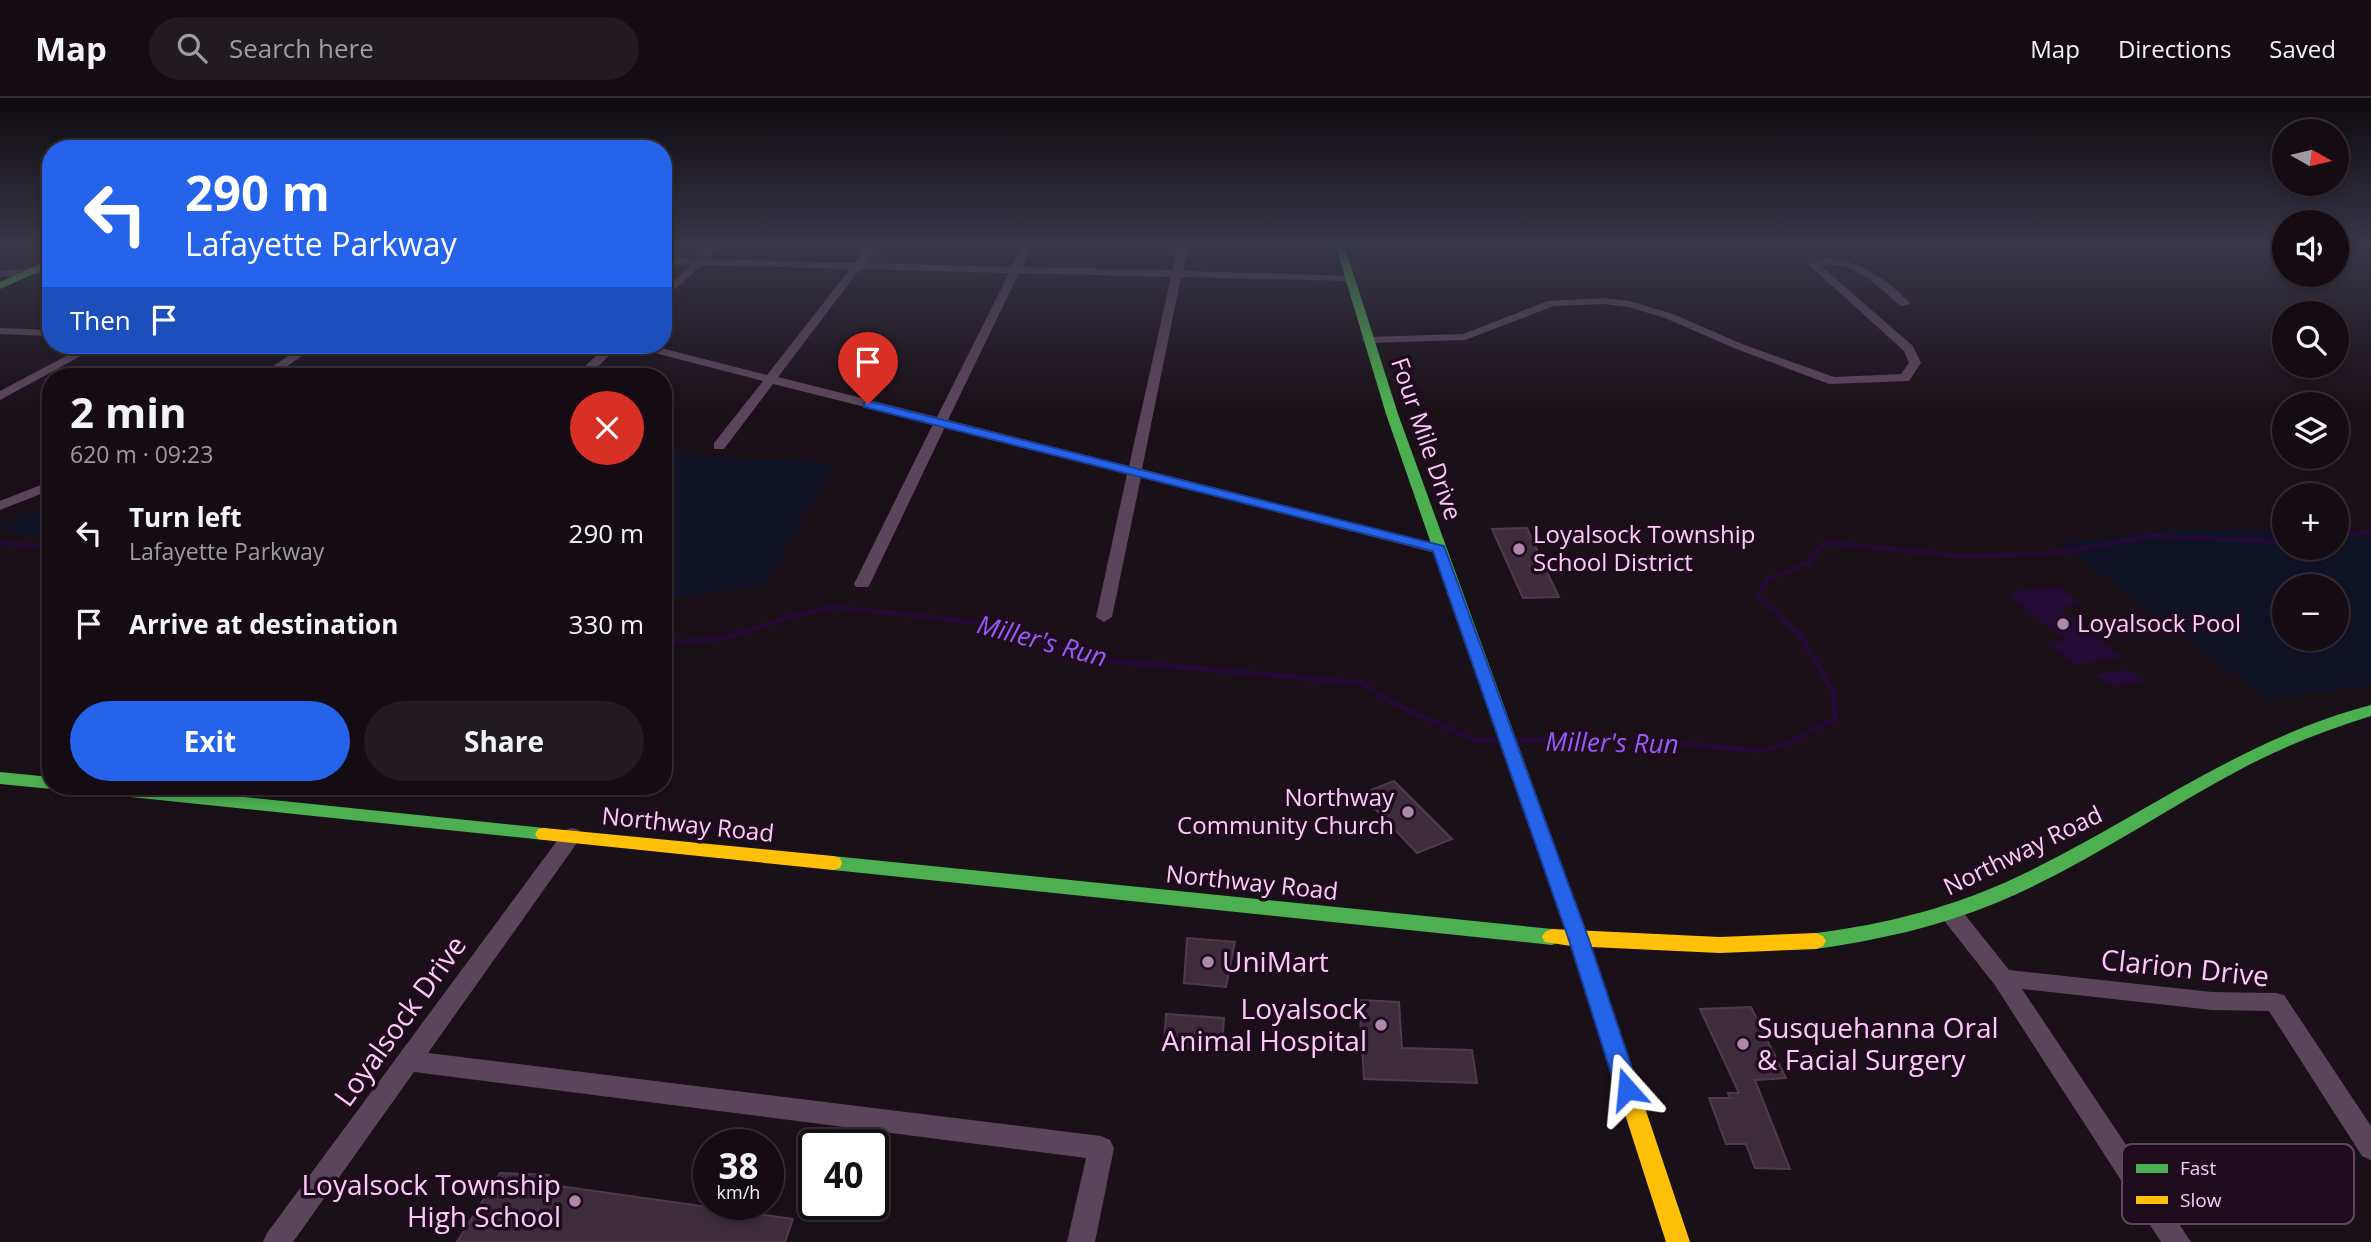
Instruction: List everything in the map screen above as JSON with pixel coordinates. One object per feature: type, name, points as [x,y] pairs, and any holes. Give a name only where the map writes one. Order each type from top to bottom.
[{"type":"street","points":[[719,446],[833,297]]},
{"type":"street","points":[[862,584],[1003,297]]},
{"type":"street","points":[[1104,617],[1172,297]]},
{"type":"street","name":"Four Mile Drive","points":[[1355,297],[1439,549],[1579,940],[1678,1242]]},
{"type":"street","points":[[1368,340],[1465,337],[1552,303],[1604,301],[1656,312],[1833,381],[1905,377],[1915,363],[1909,349],[1851,297]]},
{"type":"street","points":[[1896,297],[1905,304]]},
{"type":"street","points":[[0,331],[42,333]]},
{"type":"street","points":[[52,368],[78,354]]},
{"type":"street","points":[[277,368],[298,354]]},
{"type":"street","points":[[590,368],[605,354]]},
{"type":"street","points":[[672,354],[1439,549]]},
{"type":"street","points":[[0,396],[42,373]]},
{"type":"street","points":[[0,506],[42,489]]},
{"type":"street","name":"Northway Road","points":[[172,795],[1579,940],[1730,945],[1794,943],[1847,937],[1950,912],[1997,894],[2281,743],[2371,710]]},
{"type":"street","points":[[0,778],[42,782]]},
{"type":"street","name":"Loyalsock Drive","points":[[277,1242],[572,835]]},
{"type":"street","points":[[1950,912],[2002,978],[2122,1159]]},
{"type":"street","name":"Clarion Drive","points":[[2002,978],[2213,1001],[2276,1002],[2371,1148]]},
{"type":"street","points":[[407,1061],[1101,1148],[1082,1242]]},
{"type":"street","points":[[2165,1224],[2177,1242]]},
{"type":"shaded area","points":[[672,455],[833,463],[766,584],[672,598]]},
{"type":"shaded area","points":[[42,507],[42,539],[0,526]]},
{"type":"shaded area","points":[[2192,528],[2272,530],[2272,560],[2349,560],[2349,531],[2371,531],[2371,685],[2267,699],[2060,543]]},
{"type":"shaded area","name":"Loyalsock Pool","points":[[2058,586],[2081,604],[2058,608],[2123,657],[2074,665],[2047,643],[2067,641],[2006,593]]},
{"type":"shaded area","points":[[2129,670],[2145,682],[2110,687],[2095,674]]},
{"type":"building","name":"Loyalsock Township School District","points":[[1527,528],[1559,597],[1523,598],[1492,529]]},
{"type":"building","name":"Northway Community Church","points":[[1394,781],[1452,839],[1417,853],[1361,794]]},
{"type":"building","name":"UniMart","points":[[1187,938],[1235,942],[1226,987],[1184,983]]},
{"type":"building","name":"Loyalsock Animal Hospital","points":[[1359,1000],[1399,1002],[1402,1048],[1472,1050],[1477,1083],[1364,1079]]},
{"type":"building","points":[[1751,1007],[1786,1078],[1755,1080],[1790,1169],[1755,1168],[1746,1144],[1726,1144],[1709,1098],[1730,1098],[1728,1093],[1739,1093],[1700,1009]]},
{"type":"building","points":[[1166,1014],[1224,1018],[1222,1050],[1164,1047]]},
{"type":"building","name":"Loyalsock Township High School","points":[[500,1173],[549,1175],[545,1184],[693,1205],[693,1220],[793,1219],[785,1242],[457,1242]]},
{"type":"waterway","name":"Miller's Run","points":[[2349,535],[2371,532]]},
{"type":"waterway","name":"Miller's Run","points":[[1783,619],[1757,596],[1769,579],[1808,563],[1825,542],[1959,556],[2049,554],[2152,536],[2272,541]]},
{"type":"waterway","name":"Miller's Run","points":[[0,542],[42,547]]},
{"type":"waterway","name":"Miller's Run","points":[[781,619],[832,607],[950,619]]},
{"type":"waterway","name":"Miller's Run","points":[[672,642],[725,638],[787,618]]},
{"type":"waterway","name":"Miller's Run","points":[[938,618],[990,625],[1091,659],[1361,683],[1389,701],[1476,741],[1500,740]]},
{"type":"waterway","name":"Miller's Run","points":[[1514,740],[1637,740],[1761,751],[1782,746],[1835,719],[1834,693],[1800,635],[1781,618]]},
{"type":"traffic: fast","points":[[1356,297],[1392,414],[1579,940]]},
{"type":"traffic: fast","points":[[1816,941],[1918,922],[1989,898],[2062,863],[2254,755],[2371,710]]},
{"type":"traffic: fast","points":[[0,778],[42,782]]},
{"type":"traffic: fast","points":[[169,795],[544,834]]},
{"type":"traffic: fast","points":[[833,863],[1552,937]]},
{"type":"traffic: slow","points":[[544,834],[833,863]]},
{"type":"traffic: slow","points":[[1552,937],[1720,945],[1816,941]]},
{"type":"traffic: slow","points":[[1579,940],[1678,1242]]},
{"type":"place","name":"Loyalsock Township School District","points":[[1519,549]]},
{"type":"place","name":"Loyalsock Pool","points":[[2063,624]]},
{"type":"place","name":"Northway Community Church","points":[[1408,812]]},
{"type":"place","name":"UniMart","points":[[1208,962]]},
{"type":"place","name":"Loyalsock Animal Hospital","points":[[1381,1025]]},
{"type":"place","name":"Susquehanna Oral & Facial Surgery","points":[[1743,1044]]},
{"type":"place","name":"Loyalsock Township High School","points":[[575,1201]]},
{"type":"route","points":[[868,404],[1439,549],[1579,940],[1627,1089]]}]
